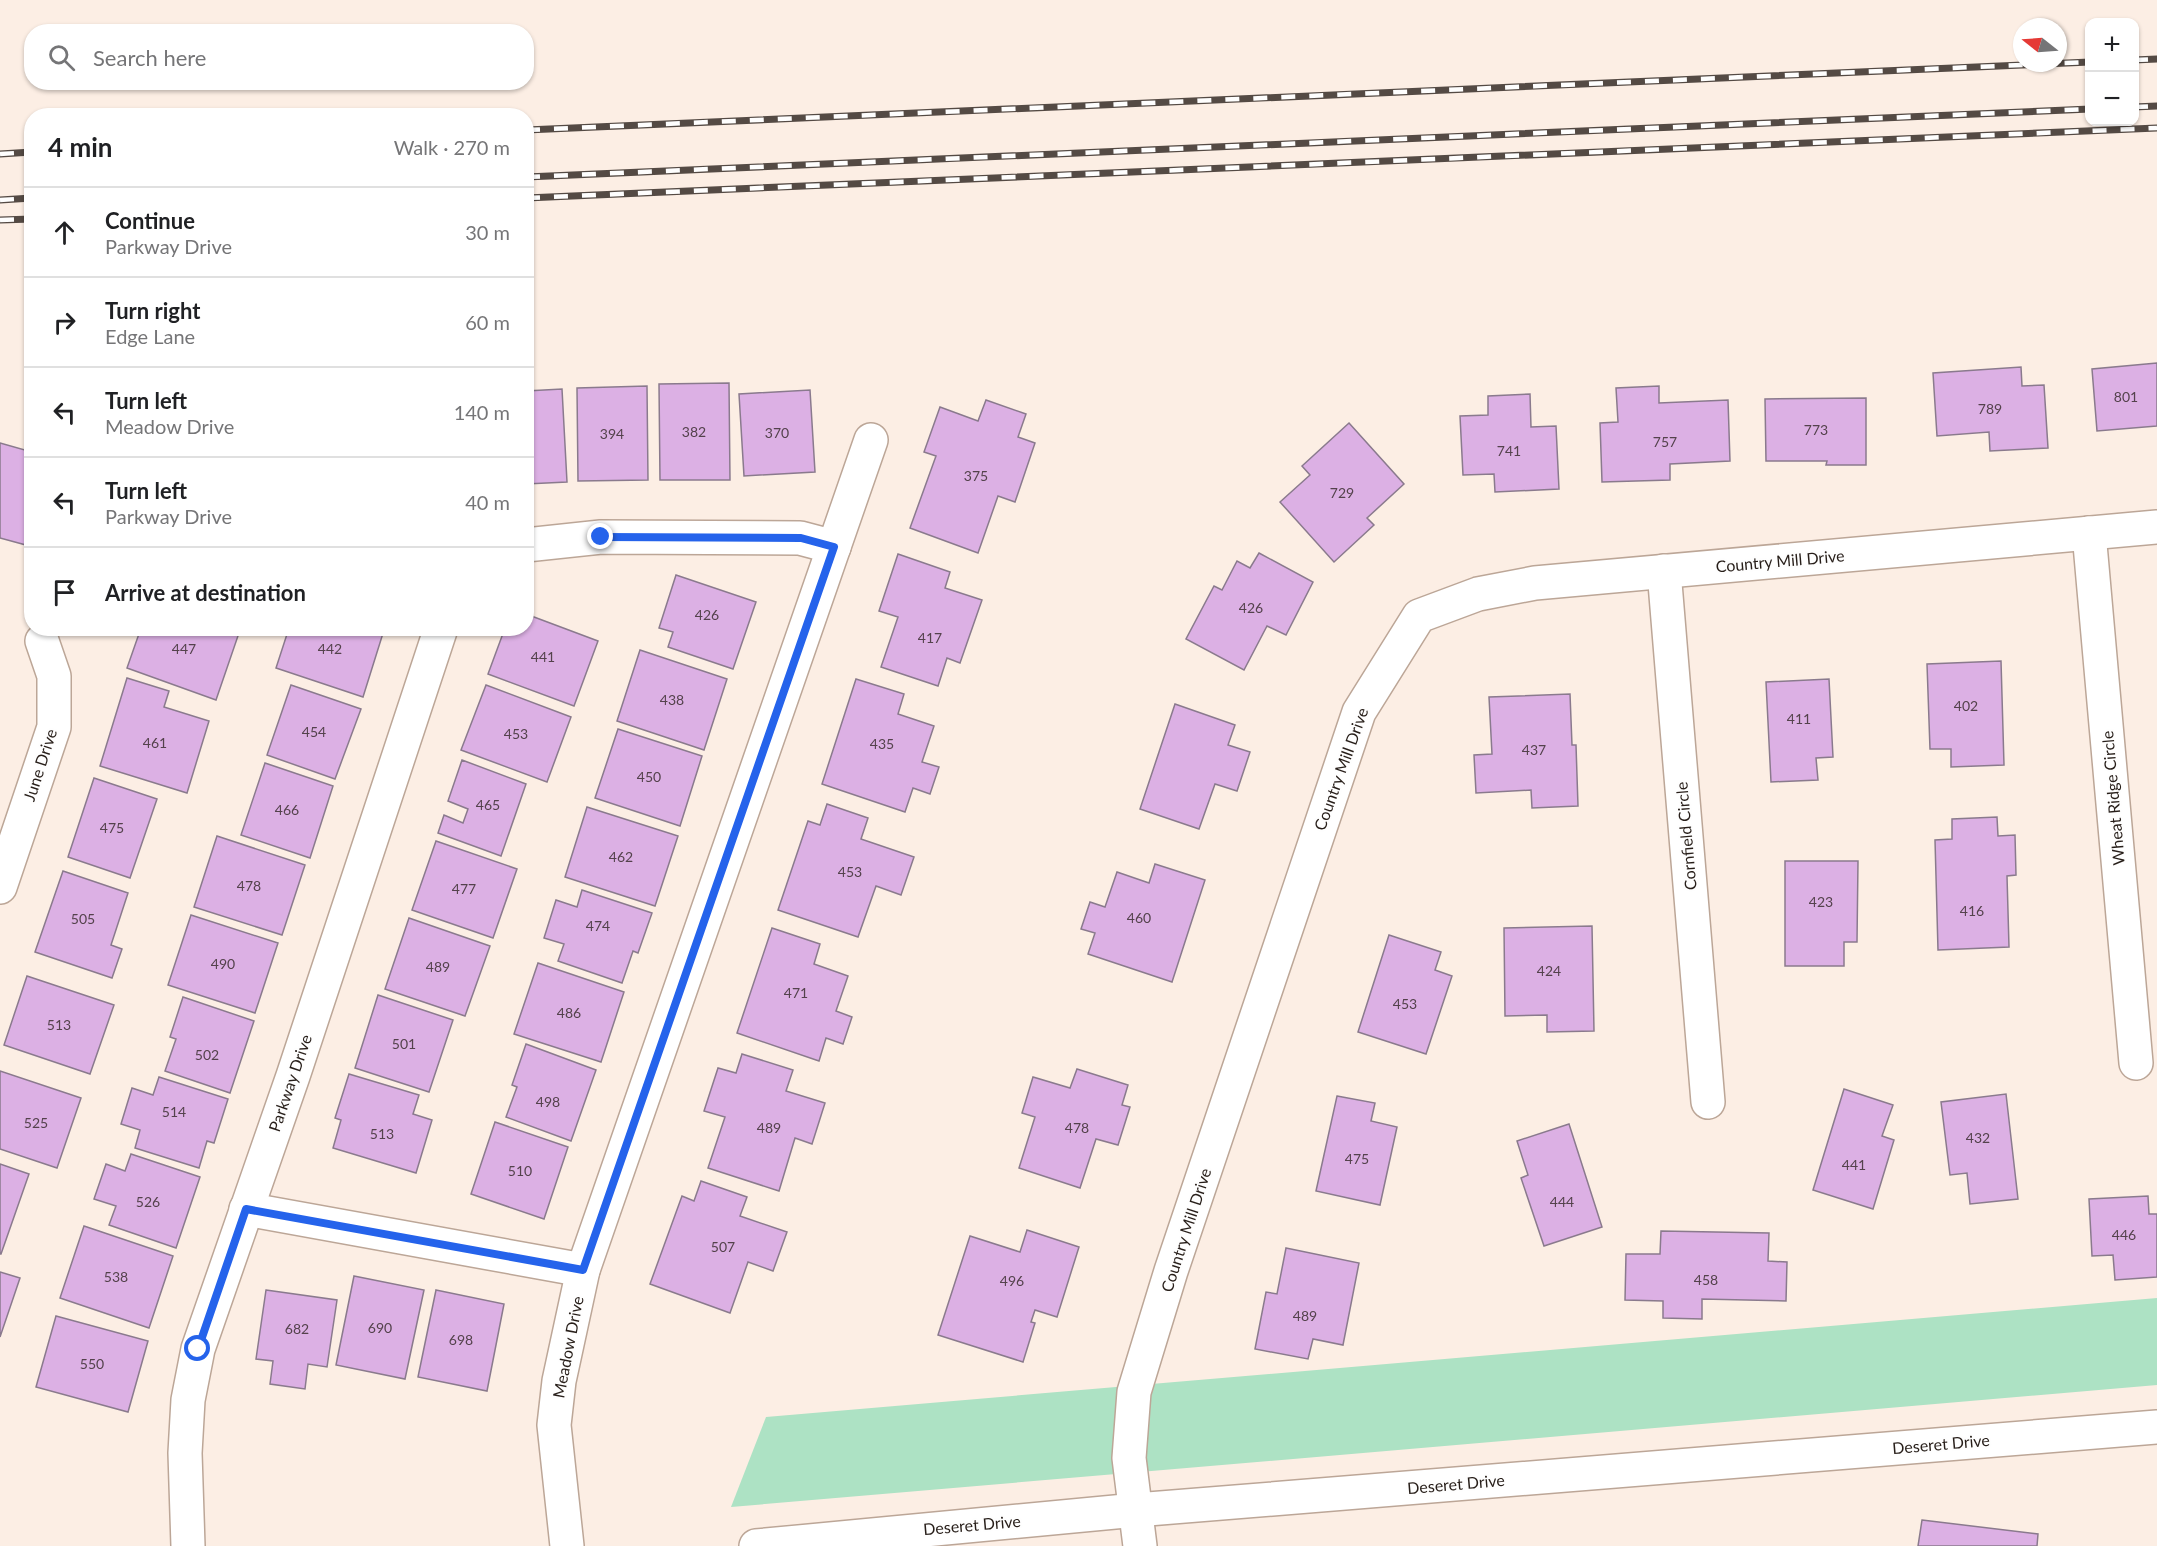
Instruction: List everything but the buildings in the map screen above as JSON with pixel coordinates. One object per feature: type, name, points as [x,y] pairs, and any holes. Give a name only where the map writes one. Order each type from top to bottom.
[{"type":"street","name":"Meadow Drive","points":[[567,1546],[554,1425],[559,1381],[583,1270],[871,440]]},
{"type":"street","name":"Country Mill Drive","points":[[1140,1546],[1129,1458],[1134,1392],[1171,1271],[1359,712],[1419,616],[1478,594],[1535,583],[2157,527]]},
{"type":"street","name":"Wheat Ridge Circle","points":[[2090,533],[2136,1063]]},
{"type":"street","points":[[534,544],[601,537],[801,538],[834,547]]},
{"type":"street","name":"Cornfield Circle","points":[[1664,571],[1708,1102]]},
{"type":"street","name":"Parkway Drive","points":[[188,1546],[185,1453],[188,1400],[198,1349],[300,1054],[438,636]]},
{"type":"street","name":"June Drive","points":[[0,887],[54,727],[54,676],[42,641]]},
{"type":"street","points":[[246,1209],[583,1270]]},
{"type":"street","name":"Deseret Drive","points":[[756,1546],[1136,1510],[2157,1427]]},
{"type":"green space","points":[[2157,1298],[2157,1385],[731,1507],[766,1417]]},
{"type":"railway","points":[[2139,60],[2157,59]]},
{"type":"railway","points":[[534,130],[2085,62]]},
{"type":"railway","points":[[2139,107],[2157,106]]},
{"type":"railway","points":[[534,177],[2085,109]]},
{"type":"railway","points":[[534,198],[2157,128]]},
{"type":"railway","points":[[0,154],[24,152]]},
{"type":"railway","points":[[0,200],[24,198]]},
{"type":"railway","points":[[0,220],[24,219]]},
{"type":"route","points":[[198,1349],[246,1209],[583,1270],[834,547],[801,538],[601,537]]}]
